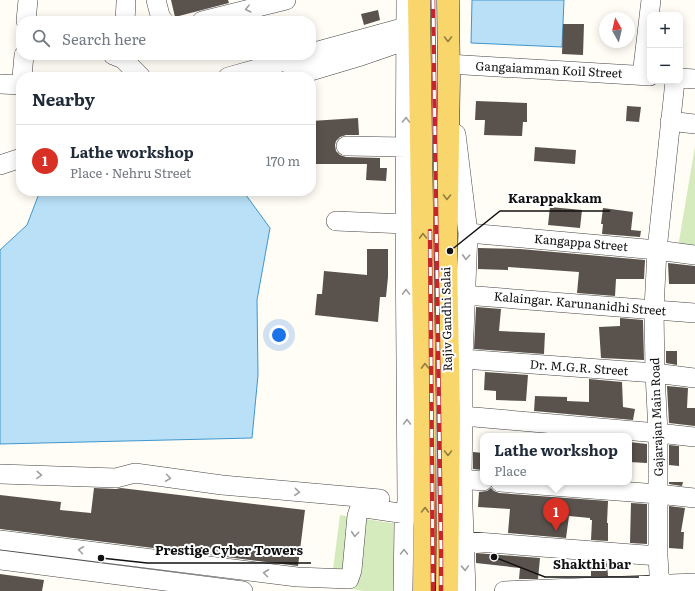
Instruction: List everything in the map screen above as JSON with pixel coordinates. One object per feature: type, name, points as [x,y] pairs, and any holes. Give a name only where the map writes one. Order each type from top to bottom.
[{"type":"main road","name":"Rajiv Gandhi Salai","points":[[419,0],[416,387],[424,591]]},
{"type":"main road","name":"Rajiv Gandhi Salai","points":[[447,591],[456,416],[446,261],[449,71],[448,0]]},
{"type":"street","points":[[26,16],[28,0]]},
{"type":"street","points":[[156,0],[160,16]]},
{"type":"street","points":[[222,16],[286,0]]},
{"type":"street","points":[[403,591],[404,525],[416,387],[406,224],[406,0]]},
{"type":"street","points":[[646,76],[651,0]]},
{"type":"street","points":[[316,53],[407,34]]},
{"type":"street","points":[[308,72],[358,57],[407,34]]},
{"type":"street","points":[[22,72],[24,60]]},
{"type":"street","points":[[124,60],[136,72]]},
{"type":"street","points":[[246,72],[288,60]]},
{"type":"street","points":[[449,71],[468,233],[464,295],[463,359],[456,416],[462,479],[466,591]]},
{"type":"street","name":"Gangaiamman Koil Street","points":[[449,71],[646,76]]},
{"type":"street","points":[[683,78],[695,79]]},
{"type":"street","points":[[0,84],[16,85]]},
{"type":"street","name":"Gajarajan Main Road","points":[[660,588],[658,556],[658,433],[654,310],[657,250],[675,84]]},
{"type":"street","points":[[670,121],[695,124]]},
{"type":"street","points":[[346,146],[406,148]]},
{"type":"street","points":[[0,164],[16,159]]},
{"type":"street","points":[[336,221],[406,224]]},
{"type":"street","name":"Kangappa Street","points":[[468,233],[657,250],[695,255]]},
{"type":"street","name":"Kalaingar. Karunanidhi Street","points":[[464,295],[695,313]]},
{"type":"street","name":"Dr. M.G.R. Street","points":[[463,359],[655,373],[695,378]]},
{"type":"street","points":[[456,416],[695,437]]},
{"type":"street","points":[[0,474],[116,478],[135,473],[406,507]]},
{"type":"street","points":[[462,479],[480,481]]},
{"type":"street","points":[[540,485],[695,498]]},
{"type":"street","points":[[0,540],[296,577],[349,580],[352,570],[357,516],[359,510],[365,508],[406,507]]},
{"type":"street","points":[[464,541],[658,556]]},
{"type":"street","points":[[0,560],[242,591]]},
{"type":"street","points":[[504,591],[660,588],[695,583]]},
{"type":"green space","points":[[695,146],[695,249],[678,247]]},
{"type":"green space","points":[[340,515],[404,525],[403,591],[363,591],[331,585]]},
{"type":"water","points":[[472,0],[564,0],[562,47],[471,43]]},
{"type":"water","points":[[38,196],[247,196],[270,228],[257,300],[258,375],[252,438],[0,444],[0,250],[27,225]]},
{"type":"building","points":[[171,0],[228,0],[229,3],[179,16],[175,16]]},
{"type":"building","points":[[378,10],[380,20],[364,25],[361,14]]},
{"type":"building","points":[[563,24],[584,24],[583,55],[562,54]]},
{"type":"building","points":[[476,101],[527,103],[527,122],[523,122],[522,136],[484,135],[485,120],[475,120]]},
{"type":"building","points":[[627,106],[641,107],[639,122],[626,121]]},
{"type":"building","points":[[358,118],[359,135],[346,135],[340,137],[336,141],[336,151],[340,155],[346,157],[380,158],[380,168],[387,168],[386,181],[366,180],[367,164],[316,164],[316,121]]},
{"type":"building","points":[[535,147],[576,150],[575,164],[534,161]]},
{"type":"building","points":[[550,207],[582,210],[580,228],[548,225]]},
{"type":"building","points":[[603,208],[633,212],[631,230],[641,231],[640,237],[602,234],[603,224],[601,224]]},
{"type":"building","points":[[478,248],[520,249],[645,260],[644,279],[616,279],[615,296],[577,293],[579,272],[508,267],[508,270],[478,269]]},
{"type":"building","points":[[367,249],[388,249],[386,297],[380,297],[378,322],[315,315],[317,294],[322,294],[324,271],[367,275]]},
{"type":"building","points":[[668,263],[695,266],[695,284],[669,284]]},
{"type":"building","points":[[476,307],[501,309],[499,331],[545,333],[544,354],[474,349]]},
{"type":"building","points":[[620,318],[643,320],[644,360],[601,358],[599,327],[620,326]]},
{"type":"building","points":[[666,351],[677,351],[677,365],[666,363]]},
{"type":"building","points":[[485,372],[528,375],[526,401],[496,400],[496,391],[484,390]]},
{"type":"building","points":[[589,379],[622,382],[623,407],[635,409],[633,420],[534,411],[535,396],[567,397],[567,401],[589,402]]},
{"type":"building","points":[[667,386],[688,388],[687,408],[695,408],[695,426],[669,423]]},
{"type":"building","points":[[632,442],[647,444],[647,463],[632,462]]},
{"type":"building","points":[[669,445],[679,446],[679,466],[669,465]]},
{"type":"building","points":[[473,452],[480,453],[480,470],[473,469]]},
{"type":"building","points":[[669,482],[683,482],[682,486],[669,484]]},
{"type":"building","points":[[94,488],[121,488],[305,510],[298,566],[0,529],[0,495],[61,502],[60,510],[91,513]]},
{"type":"building","points":[[491,488],[499,493],[608,501],[608,541],[591,540],[592,520],[590,520],[590,518],[569,516],[566,538],[508,533],[510,509],[478,507],[479,492],[487,491]]},
{"type":"building","points":[[631,503],[647,504],[647,544],[630,543]]},
{"type":"building","points":[[669,506],[685,508],[681,532],[684,532],[683,549],[669,548]]},
{"type":"building","points":[[476,553],[540,558],[538,579],[519,579],[520,568],[476,563]]},
{"type":"building","points":[[607,563],[608,576],[591,576],[591,564]]},
{"type":"building","points":[[0,574],[44,580],[42,591],[0,591]]},
{"type":"railway","points":[[433,0],[441,591]]},
{"type":"railway","points":[[430,231],[433,591]]},
{"type":"place","name":"Karappakkam","points":[[450,251]]},
{"type":"place","name":"Lathe workshop","points":[[556,531]]},
{"type":"place","name":"Shakthi bar","points":[[494,557]]},
{"type":"place","name":"Prestige Cyber Towers","points":[[101,558]]}]
